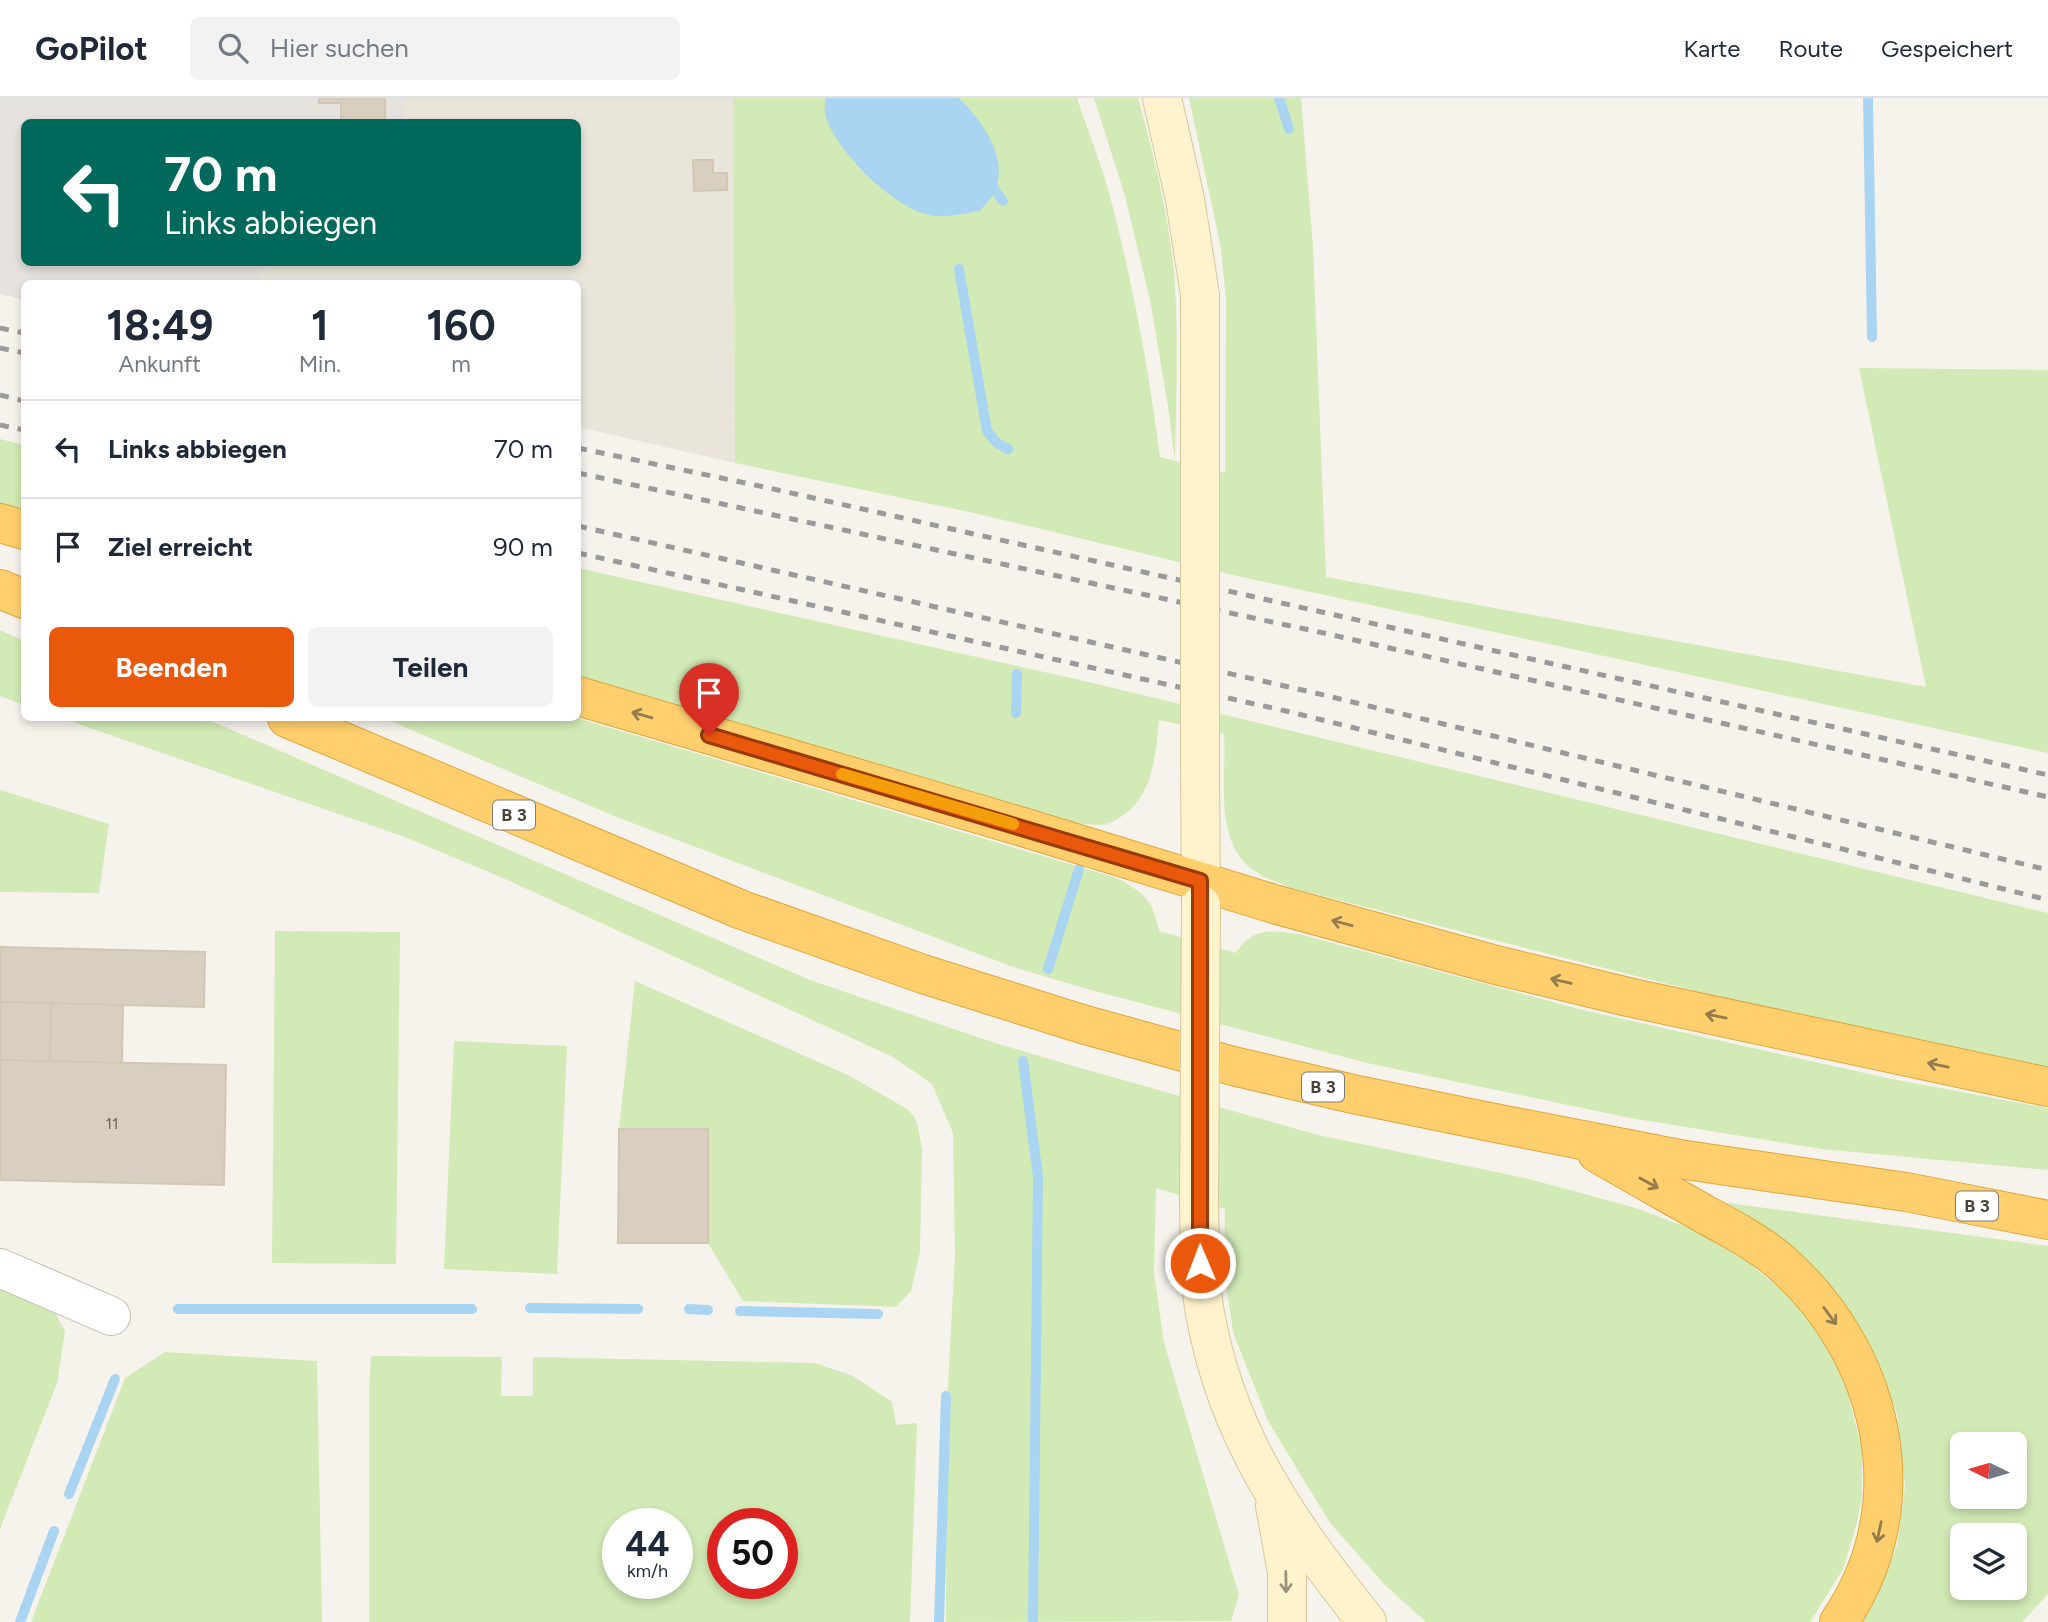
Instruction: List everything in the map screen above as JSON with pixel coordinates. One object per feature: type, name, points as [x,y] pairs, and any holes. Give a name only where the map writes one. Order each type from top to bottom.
[{"type":"highway","points":[[0,523],[21,529]]},
{"type":"highway","points":[[0,589],[21,598]]},
{"type":"highway","points":[[581,697],[1200,893],[1274,904],[1496,965],[1628,997],[2048,1087]]},
{"type":"highway","name":"B 3","points":[[294,721],[743,909],[1004,1000],[1082,1024],[1233,1066],[1339,1091],[1679,1159],[1906,1192],[2048,1220]]},
{"type":"highway","points":[[1568,1137],[1726,1226],[1775,1257],[1814,1294],[1844,1335],[1864,1376],[1878,1421],[1882,1476],[1881,1522],[1873,1557],[1851,1604],[1839,1622]]},
{"type":"highway","name":"B 3","points":[[1906,1192],[2048,1198]]},
{"type":"main road","points":[[1162,98],[1185,198],[1200,295],[1199,1201],[1202,1287],[1216,1361],[1240,1430],[1273,1494],[1322,1565],[1367,1622]]},
{"type":"main road","points":[[1273,1494],[1286,1572],[1287,1622]]},
{"type":"street","points":[[0,1268],[111,1316]]},
{"type":"shaded area","points":[[0,98],[404,98],[404,119],[21,119],[21,266],[259,266],[259,280],[21,280],[21,299],[0,294]]},
{"type":"shaded area","points":[[404,98],[733,98],[735,463],[581,428],[581,280],[259,280],[259,266],[581,266],[581,119],[404,119]]},
{"type":"green space","points":[[733,98],[1077,98],[1107,187],[1126,264],[1160,457],[1225,473],[1226,300],[1221,248],[1189,98],[1301,98],[1313,247],[1326,577],[1926,687],[1859,368],[2048,370],[2048,753],[1233,575],[974,513],[735,463]]},
{"type":"green space","points":[[1094,98],[1138,98],[1160,184],[1176,296],[1175,461],[1150,300],[1125,196]]},
{"type":"green space","points":[[0,439],[21,444],[21,510],[0,504]]},
{"type":"green space","points":[[581,569],[1080,680],[2048,913],[2048,1068],[1763,1007],[1291,888],[1256,872],[1242,860],[1233,845],[1227,828],[1225,809],[1224,734],[1159,720],[1149,780],[1135,805],[1109,823],[1071,823],[581,677]]},
{"type":"green space","points":[[0,630],[21,640],[21,704],[0,696]]},
{"type":"green space","points":[[581,719],[1117,878],[1146,898],[1159,931],[1236,953],[1257,934],[1299,934],[1587,1011],[1887,1078],[2048,1108],[2048,1170],[1821,1149],[1630,1118],[1367,1063],[1013,967],[619,818],[390,721]]},
{"type":"green space","points":[[70,721],[211,721],[810,980],[992,1042],[1070,1065],[1318,1135],[1529,1179],[1636,1208],[1694,1230],[1749,1263],[1797,1303],[1838,1355],[1862,1449],[1862,1497],[1843,1569],[1810,1622],[1426,1622],[1385,1585],[1330,1523],[1268,1421],[1233,1332],[1224,1269],[1225,1209],[1156,1188],[1154,1273],[1164,1343],[1239,1595],[1231,1621],[946,1622],[947,1404],[955,1255],[953,1133],[932,1084],[893,1057],[503,878],[405,837]]},
{"type":"green space","points":[[0,790],[109,824],[99,893],[0,892]]},
{"type":"green space","points":[[275,931],[400,932],[396,1264],[272,1263]]},
{"type":"green space","points":[[635,981],[850,1076],[907,1109],[914,1116],[922,1149],[920,1252],[911,1291],[896,1307],[743,1301],[708,1243],[708,1130],[619,1129]]},
{"type":"green space","points":[[454,1041],[567,1046],[557,1274],[444,1269]]},
{"type":"green space","points":[[1721,1202],[2048,1246],[2048,1594],[2022,1622],[1863,1622],[1878,1594],[1897,1545],[1905,1486],[1897,1414],[1872,1350],[1836,1293],[1778,1239]]},
{"type":"green space","points":[[0,1284],[50,1304],[65,1331],[57,1383],[0,1529]]},
{"type":"green space","points":[[165,1352],[317,1361],[322,1622],[31,1622],[125,1378]]},
{"type":"green space","points":[[371,1356],[502,1357],[501,1396],[533,1396],[533,1357],[815,1363],[853,1376],[892,1402],[896,1425],[917,1423],[910,1622],[369,1622]]},
{"type":"water","points":[[826,98],[958,98],[983,127],[995,151],[999,177],[995,192],[980,211],[958,215],[937,216],[905,205],[870,178],[841,145],[825,114]]},
{"type":"building","points":[[319,98],[385,98],[385,119],[341,119],[341,103],[319,103]]},
{"type":"building","points":[[693,160],[713,160],[713,173],[727,173],[727,190],[694,191]]},
{"type":"building","points":[[0,947],[205,952],[204,1007],[0,1002]]},
{"type":"building","points":[[0,1002],[51,1003],[50,1061],[0,1060]]},
{"type":"building","points":[[51,1003],[123,1005],[122,1063],[50,1061]]},
{"type":"building","points":[[0,1060],[226,1065],[224,1185],[0,1180]]},
{"type":"building","points":[[619,1129],[708,1129],[708,1243],[618,1243]]},
{"type":"waterway","points":[[1279,98],[1289,129]]},
{"type":"waterway","points":[[1868,98],[1872,337]]},
{"type":"waterway","points":[[988,181],[1003,201]]},
{"type":"waterway","points":[[959,269],[987,431],[997,443],[1008,449]]},
{"type":"waterway","points":[[1016,713],[1017,674]]},
{"type":"waterway","points":[[1048,969],[1079,869]]},
{"type":"waterway","points":[[1023,1061],[1038,1177],[1033,1622]]},
{"type":"waterway","points":[[530,1308],[638,1309]]},
{"type":"waterway","points":[[178,1309],[472,1309]]},
{"type":"waterway","points":[[689,1309],[708,1310]]},
{"type":"waterway","points":[[740,1311],[878,1314]]},
{"type":"waterway","points":[[69,1494],[115,1379]]},
{"type":"waterway","points":[[939,1622],[946,1396]]},
{"type":"waterway","points":[[20,1622],[54,1531]]},
{"type":"railway","points":[[0,328],[21,332]]},
{"type":"railway","points":[[0,348],[21,352]]},
{"type":"railway","points":[[0,395],[21,400]]},
{"type":"railway","points":[[0,425],[21,429]]},
{"type":"railway","points":[[581,449],[769,488],[2048,775]]},
{"type":"railway","points":[[581,474],[1328,634],[2048,797]]},
{"type":"railway","points":[[581,527],[1311,692],[2048,870]]},
{"type":"railway","points":[[581,554],[1286,711],[2048,900]]},
{"type":"slow traffic","points":[[842,774],[1013,824]]},
{"type":"route","points":[[709,735],[1200,881],[1200,1263]]}]
